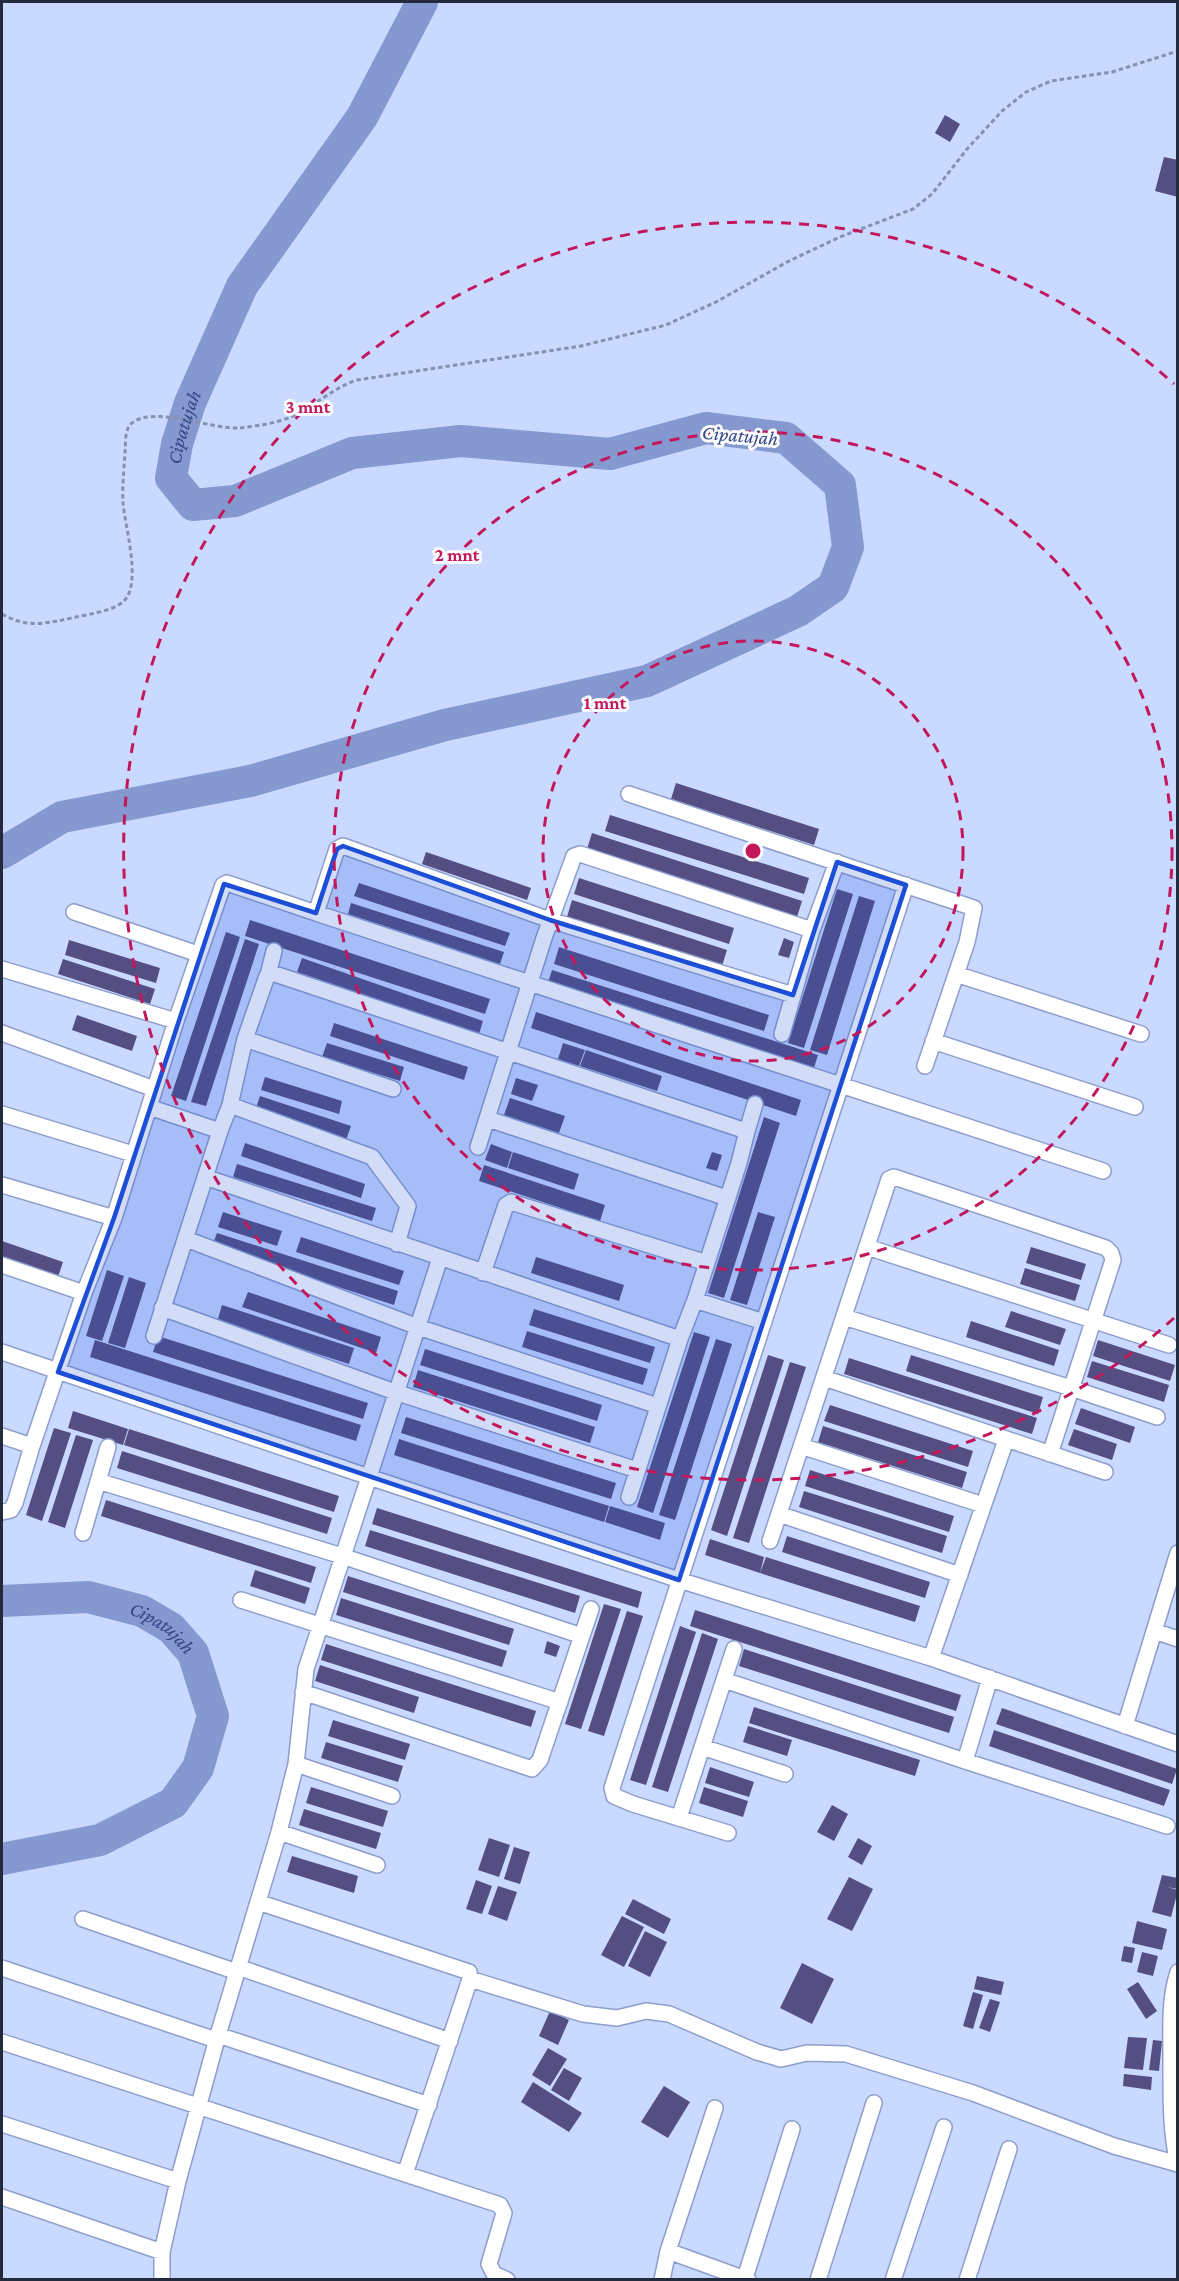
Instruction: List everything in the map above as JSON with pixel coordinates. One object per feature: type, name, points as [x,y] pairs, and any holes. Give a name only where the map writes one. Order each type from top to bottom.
[{"type":"street","points":[[629,794],[974,908],[967,942],[925,1066]]},
{"type":"street","points":[[316,913],[337,849],[343,846],[550,920],[793,995]]},
{"type":"street","points":[[478,1147],[572,858],[580,854],[812,930]]},
{"type":"street","points":[[782,1034],[812,930],[837,862]]},
{"type":"street","points":[[2,1512],[9,1511],[13,1507],[84,1293],[114,1218],[198,954],[225,883],[530,985],[1103,1171]]},
{"type":"street","points":[[728,1833],[622,1800],[614,1796],[612,1788],[906,885]]},
{"type":"street","points":[[74,912],[198,954]]},
{"type":"street","points":[[154,1336],[230,1105],[245,1040],[274,951]]},
{"type":"street","points":[[2,969],[176,1021]]},
{"type":"street","points":[[268,975],[272,973],[747,1131]]},
{"type":"street","points":[[956,974],[1141,1034]]},
{"type":"street","points":[[2,1033],[154,1089]]},
{"type":"street","points":[[245,1040],[393,1089]]},
{"type":"street","points":[[933,1041],[1135,1107]]},
{"type":"street","points":[[629,1497],[707,1263],[755,1104]]},
{"type":"street","points":[[230,1105],[372,1157],[408,1206],[397,1244]]},
{"type":"street","points":[[149,1107],[220,1131]]},
{"type":"street","points":[[2,1114],[133,1154]]},
{"type":"street","points":[[488,1119],[727,1198]]},
{"type":"street","points":[[205,1177],[680,1339]]},
{"type":"street","points":[[770,1541],[889,1179],[894,1177],[1109,1250],[1113,1260],[1050,1454]]},
{"type":"street","points":[[2,1185],[114,1218]]},
{"type":"street","points":[[483,1273],[506,1206],[512,1202],[707,1263]]},
{"type":"street","points":[[186,1239],[418,1327],[658,1407]]},
{"type":"street","points":[[867,1246],[1169,1346]]},
{"type":"street","points":[[162,2280],[162,2252],[178,2181],[217,2038],[279,1832],[296,1764],[306,1669],[440,1258]]},
{"type":"street","points":[[2,1265],[84,1293]]},
{"type":"street","points":[[695,1300],[764,1322]]},
{"type":"street","points":[[162,1308],[395,1392],[637,1470]]},
{"type":"street","points":[[844,1317],[1157,1417]]},
{"type":"street","points":[[2,1352],[679,1580],[931,1658],[1178,1744]]},
{"type":"street","points":[[824,1378],[1105,1472]]},
{"type":"street","points":[[2,1436],[32,1446]]},
{"type":"street","points":[[931,1658],[1006,1440]]},
{"type":"street","points":[[801,1446],[983,1505]]},
{"type":"street","points":[[83,1533],[108,1447]]},
{"type":"street","points":[[98,1481],[342,1556],[582,1636]]},
{"type":"street","points":[[778,1514],[960,1575]]},
{"type":"street","points":[[1125,1726],[1177,1559]]},
{"type":"street","points":[[241,1600],[560,1702]]},
{"type":"street","points":[[303,1692],[529,1769],[534,1768],[540,1761],[591,1609]]},
{"type":"street","points":[[1154,1631],[1178,1639]]},
{"type":"street","points":[[679,1818],[734,1649]]},
{"type":"street","points":[[965,1761],[990,1678]]},
{"type":"street","points":[[724,1680],[1167,1826]]},
{"type":"street","points":[[702,1747],[785,1774]]},
{"type":"street","points":[[296,1764],[392,1796]]},
{"type":"street","points":[[279,1832],[377,1865]]},
{"type":"street","points":[[258,1902],[466,1969],[469,1972],[470,1979],[405,2174]]},
{"type":"street","points":[[83,1919],[450,2041]]},
{"type":"street","points":[[2,1968],[429,2105]]},
{"type":"street","points":[[1178,1972],[1171,1994],[1170,2106],[1173,2145],[1178,2164]]},
{"type":"street","points":[[470,1979],[583,2014],[617,2018],[646,2011],[669,2014],[757,2052],[781,2059],[807,2053],[846,2054],[973,2093],[1114,2146],[1178,2164]]},
{"type":"street","points":[[2,2042],[502,2207],[504,2213],[489,2264],[494,2274],[507,2280]]},
{"type":"street","points":[[818,2280],[874,2103]]},
{"type":"street","points":[[662,2280],[668,2251],[715,2108]]},
{"type":"street","points":[[2,2124],[178,2181]]},
{"type":"street","points":[[893,2280],[944,2127]]},
{"type":"street","points":[[668,2251],[746,2279],[792,2129]]},
{"type":"street","points":[[967,2280],[1009,2149]]},
{"type":"street","points":[[2,2197],[162,2252]]},
{"type":"path","points":[[2,614],[21,623],[40,624],[106,609],[125,599],[133,576],[123,502],[127,432],[130,425],[137,420],[151,417],[238,428],[279,421],[293,416],[334,390],[357,380],[581,346],[666,325],[716,302],[789,261],[840,237],[914,209],[932,194],[1002,111],[1026,92],[1051,81],[1112,72],[1178,51]]},
{"type":"highlighted area","points":[[343,846],[550,920],[793,995],[837,862],[906,885],[679,1580],[58,1372],[114,1218],[224,884],[316,913],[337,849]]},
{"type":"building","points":[[945,115],[960,124],[950,142],[935,133]]},
{"type":"building","points":[[1164,157],[1178,160],[1178,197],[1155,191]]},
{"type":"building","points":[[676,783],[819,829],[814,845],[671,799]]},
{"type":"building","points":[[610,815],[809,878],[804,894],[605,831]]},
{"type":"building","points":[[592,833],[802,901],[797,917],[587,849]]},
{"type":"building","points":[[426,852],[531,888],[527,900],[422,864]]},
{"type":"building","points":[[579,878],[734,928],[729,944],[574,894]]},
{"type":"building","points":[[359,883],[510,933],[505,946],[354,896]]},
{"type":"building","points":[[837,889],[853,894],[804,1048],[788,1043]]},
{"type":"building","points":[[859,896],[875,901],[827,1055],[810,1050]]},
{"type":"building","points":[[572,900],[727,950],[722,966],[567,917]]},
{"type":"building","points":[[351,903],[504,952],[500,964],[348,914]]},
{"type":"building","points":[[250,920],[490,999],[485,1014],[245,936]]},
{"type":"building","points":[[226,932],[240,937],[186,1101],[171,1096]]},
{"type":"building","points":[[784,938],[794,942],[789,958],[778,955]]},
{"type":"building","points":[[245,939],[259,944],[206,1106],[191,1102]]},
{"type":"building","points":[[69,940],[160,968],[156,983],[65,955]]},
{"type":"building","points":[[559,947],[769,1015],[764,1031],[554,964]]},
{"type":"building","points":[[302,958],[483,1021],[479,1034],[297,972]]},
{"type":"building","points":[[63,959],[155,989],[150,1004],[58,974]]},
{"type":"building","points":[[552,970],[818,1055],[813,1071],[547,986]]},
{"type":"building","points":[[536,1012],[801,1100],[796,1116],[531,1028]]},
{"type":"building","points":[[77,1015],[137,1036],[132,1051],[72,1030]]},
{"type":"building","points":[[334,1023],[468,1067],[464,1080],[330,1036]]},
{"type":"building","points":[[327,1043],[404,1067],[400,1081],[322,1057]]},
{"type":"building","points":[[563,1043],[585,1050],[579,1066],[558,1059]]},
{"type":"building","points":[[586,1050],[662,1076],[657,1091],[580,1066]]},
{"type":"building","points":[[265,1077],[342,1101],[339,1114],[261,1090]]},
{"type":"building","points":[[516,1078],[538,1085],[532,1101],[511,1094]]},
{"type":"building","points":[[260,1096],[351,1126],[346,1140],[255,1111]]},
{"type":"building","points":[[510,1098],[565,1116],[559,1133],[504,1115]]},
{"type":"building","points":[[764,1117],[780,1123],[724,1298],[708,1293]]},
{"type":"building","points":[[245,1143],[365,1184],[361,1198],[241,1156]]},
{"type":"building","points":[[491,1144],[512,1152],[507,1168],[485,1160]]},
{"type":"building","points":[[513,1152],[579,1174],[574,1190],[508,1168]]},
{"type":"building","points":[[712,1152],[722,1155],[717,1171],[706,1168]]},
{"type":"building","points":[[237,1164],[376,1208],[372,1221],[233,1177]]},
{"type":"building","points":[[484,1165],[605,1205],[600,1221],[479,1181]]},
{"type":"building","points":[[223,1212],[282,1231],[277,1246],[218,1227]]},
{"type":"building","points":[[758,1212],[775,1217],[747,1305],[730,1300]]},
{"type":"building","points":[[217,1233],[398,1291],[394,1305],[212,1246]]},
{"type":"building","points":[[301,1237],[404,1271],[399,1285],[296,1252]]},
{"type":"building","points":[[2,1241],[63,1262],[58,1277],[2,1257]]},
{"type":"building","points":[[1031,1247],[1086,1264],[1081,1280],[1026,1263]]},
{"type":"building","points":[[536,1257],[624,1285],[619,1301],[531,1273]]},
{"type":"building","points":[[1025,1268],[1080,1285],[1075,1301],[1020,1284]]},
{"type":"building","points":[[107,1270],[124,1276],[102,1341],[86,1336]]},
{"type":"building","points":[[129,1277],[146,1283],[125,1348],[108,1343]]},
{"type":"building","points":[[248,1292],[381,1337],[376,1353],[242,1307]]},
{"type":"building","points":[[222,1305],[354,1348],[349,1364],[217,1322]]},
{"type":"building","points":[[534,1309],[655,1347],[650,1363],[529,1325]]},
{"type":"building","points":[[1011,1311],[1066,1329],[1060,1345],[1005,1327]]},
{"type":"building","points":[[971,1321],[1059,1350],[1054,1366],[966,1337]]},
{"type":"building","points":[[527,1331],[648,1369],[643,1385],[522,1347]]},
{"type":"building","points":[[694,1332],[710,1337],[653,1513],[637,1507]]},
{"type":"building","points":[[158,1336],[368,1403],[363,1419],[153,1352]]},
{"type":"building","points":[[716,1339],[732,1344],[675,1520],[659,1515]]},
{"type":"building","points":[[95,1340],[361,1425],[356,1441],[90,1357]]},
{"type":"building","points":[[1098,1340],[1175,1365],[1170,1381],[1093,1356]]},
{"type":"building","points":[[425,1349],[602,1405],[597,1421],[420,1365]]},
{"type":"building","points":[[768,1355],[784,1360],[727,1536],[711,1530]]},
{"type":"building","points":[[911,1355],[1043,1397],[1038,1414],[906,1371]]},
{"type":"building","points":[[849,1358],[1037,1418],[1032,1434],[844,1374]]},
{"type":"building","points":[[1092,1361],[1169,1385],[1164,1402],[1087,1377]]},
{"type":"building","points":[[790,1362],[806,1367],[749,1543],[733,1538]]},
{"type":"building","points":[[418,1370],[595,1427],[590,1443],[413,1387]]},
{"type":"building","points":[[830,1405],[973,1451],[968,1467],[824,1421]]},
{"type":"building","points":[[1081,1408],[1135,1427],[1130,1443],[1075,1424]]},
{"type":"building","points":[[73,1411],[128,1429],[123,1445],[68,1428]]},
{"type":"building","points":[[406,1417],[616,1483],[611,1499],[401,1433]]},
{"type":"building","points":[[823,1426],[967,1472],[962,1488],[818,1442]]},
{"type":"building","points":[[54,1428],[71,1433],[42,1521],[26,1515]]},
{"type":"building","points":[[129,1429],[339,1496],[334,1512],[124,1445]]},
{"type":"building","points":[[1074,1429],[1117,1444],[1112,1460],[1068,1445]]},
{"type":"building","points":[[76,1435],[93,1440],[65,1528],[48,1522]]},
{"type":"building","points":[[399,1439],[609,1506],[604,1522],[394,1455]]},
{"type":"building","points":[[122,1451],[332,1518],[327,1534],[117,1468]]},
{"type":"building","points":[[810,1470],[954,1516],[949,1532],[805,1486]]},
{"type":"building","points":[[804,1491],[947,1536],[942,1553],[799,1507]]},
{"type":"building","points":[[106,1500],[316,1567],[311,1583],[101,1516]]},
{"type":"building","points":[[610,1506],[665,1523],[660,1540],[605,1522]]},
{"type":"building","points":[[377,1508],[642,1592],[638,1608],[372,1524]]},
{"type":"building","points":[[370,1530],[580,1596],[575,1613],[365,1546]]},
{"type":"building","points":[[787,1536],[930,1582],[925,1598],[782,1552]]},
{"type":"building","points":[[710,1539],[764,1557],[760,1573],[705,1555]]},
{"type":"building","points":[[766,1557],[920,1606],[915,1622],[760,1573]]},
{"type":"building","points":[[255,1570],[310,1588],[305,1604],[250,1586]]},
{"type":"building","points":[[348,1576],[514,1629],[509,1645],[343,1592]]},
{"type":"building","points":[[341,1598],[507,1651],[502,1667],[336,1615]]},
{"type":"building","points":[[604,1604],[621,1609],[581,1729],[565,1724]]},
{"type":"building","points":[[695,1610],[961,1695],[956,1711],[690,1626]]},
{"type":"building","points":[[627,1611],[643,1616],[604,1736],[588,1731]]},
{"type":"building","points":[[680,1626],[696,1632],[646,1785],[630,1780]]},
{"type":"building","points":[[702,1633],[718,1639],[668,1792],[652,1787]]},
{"type":"building","points":[[547,1641],[560,1646],[556,1657],[544,1653]]},
{"type":"building","points":[[326,1644],[536,1711],[531,1727],[321,1660]]},
{"type":"building","points":[[744,1649],[954,1717],[949,1733],[739,1666]]},
{"type":"building","points":[[320,1665],[419,1697],[414,1713],[315,1681]]},
{"type":"building","points":[[754,1707],[920,1760],[915,1776],[749,1723]]},
{"type":"building","points":[[1002,1708],[1177,1769],[1172,1784],[996,1724]]},
{"type":"building","points":[[333,1720],[410,1744],[405,1760],[328,1736]]},
{"type":"building","points":[[748,1726],[792,1740],[787,1756],[743,1742]]},
{"type":"building","points":[[994,1730],[1170,1790],[1164,1806],[989,1746]]},
{"type":"building","points":[[326,1742],[403,1766],[398,1782],[321,1758]]},
{"type":"building","points":[[710,1767],[754,1782],[749,1797],[705,1783]]},
{"type":"building","points":[[311,1787],[388,1811],[383,1827],[306,1803]]},
{"type":"building","points":[[704,1787],[748,1801],[743,1817],[699,1803]]},
{"type":"building","points":[[832,1805],[848,1814],[834,1841],[817,1832]]},
{"type":"building","points":[[304,1809],[381,1833],[376,1849],[299,1825]]},
{"type":"building","points":[[489,1838],[510,1845],[499,1877],[478,1870]]},
{"type":"building","points":[[858,1838],[872,1846],[862,1865],[848,1857]]},
{"type":"building","points":[[514,1847],[530,1852],[520,1884],[504,1879]]},
{"type":"building","points":[[292,1856],[358,1876],[354,1893],[287,1872]]},
{"type":"building","points":[[1162,1875],[1178,1878],[1178,1889],[1167,1887],[1178,1890],[1171,1917],[1152,1912]]},
{"type":"building","points":[[849,1877],[873,1889],[852,1931],[827,1919]]},
{"type":"building","points":[[476,1880],[492,1886],[482,1914],[466,1909]]},
{"type":"building","points":[[498,1886],[517,1892],[507,1921],[488,1914]]},
{"type":"building","points":[[633,1899],[671,1919],[664,1934],[625,1914]]},
{"type":"building","points":[[622,1916],[644,1927],[624,1967],[601,1955]]},
{"type":"building","points":[[1137,1921],[1167,1929],[1162,1950],[1132,1943]]},
{"type":"building","points":[[645,1931],[667,1942],[650,1977],[628,1966]]},
{"type":"building","points":[[1124,1946],[1135,1948],[1132,1963],[1121,1961]]},
{"type":"building","points":[[1142,1952],[1158,1956],[1153,1976],[1137,1972]]},
{"type":"building","points":[[802,1963],[834,1979],[812,2024],[780,2008]]},
{"type":"building","points":[[977,1976],[1004,1982],[1001,1995],[974,1989]]},
{"type":"building","points":[[1138,1982],[1157,2011],[1146,2019],[1127,1989]]},
{"type":"building","points":[[973,1992],[983,1995],[973,2029],[963,2026]]},
{"type":"building","points":[[990,1999],[1000,2002],[990,2032],[979,2028]]},
{"type":"building","points":[[550,2011],[569,2020],[558,2045],[539,2036]]},
{"type":"building","points":[[1128,2037],[1147,2038],[1143,2070],[1124,2068]]},
{"type":"building","points":[[1153,2040],[1162,2041],[1159,2071],[1149,2070]]},
{"type":"building","points":[[548,2048],[567,2059],[550,2086],[532,2075]]},
{"type":"building","points":[[564,2068],[582,2078],[569,2101],[551,2090]]},
{"type":"building","points":[[1124,2074],[1152,2077],[1151,2090],[1123,2086]]},
{"type":"building","points":[[533,2082],[582,2113],[569,2132],[521,2102]]},
{"type":"building","points":[[664,2086],[690,2102],[668,2138],[641,2122]]},
{"type":"waterway","name":"Cipatujah","points":[[2,853],[62,817],[250,781],[445,725],[647,681],[798,611],[833,587],[848,547],[840,485],[786,438],[706,428],[610,454],[461,441],[352,453],[235,501],[193,505],[171,478],[177,444],[190,403],[242,286],[362,117],[422,2]]},
{"type":"waterway","name":"Cipatujah","points":[[2,1601],[88,1597],[142,1611],[171,1628],[193,1653],[213,1716],[198,1768],[173,1803],[100,1840],[2,1859]]}]
